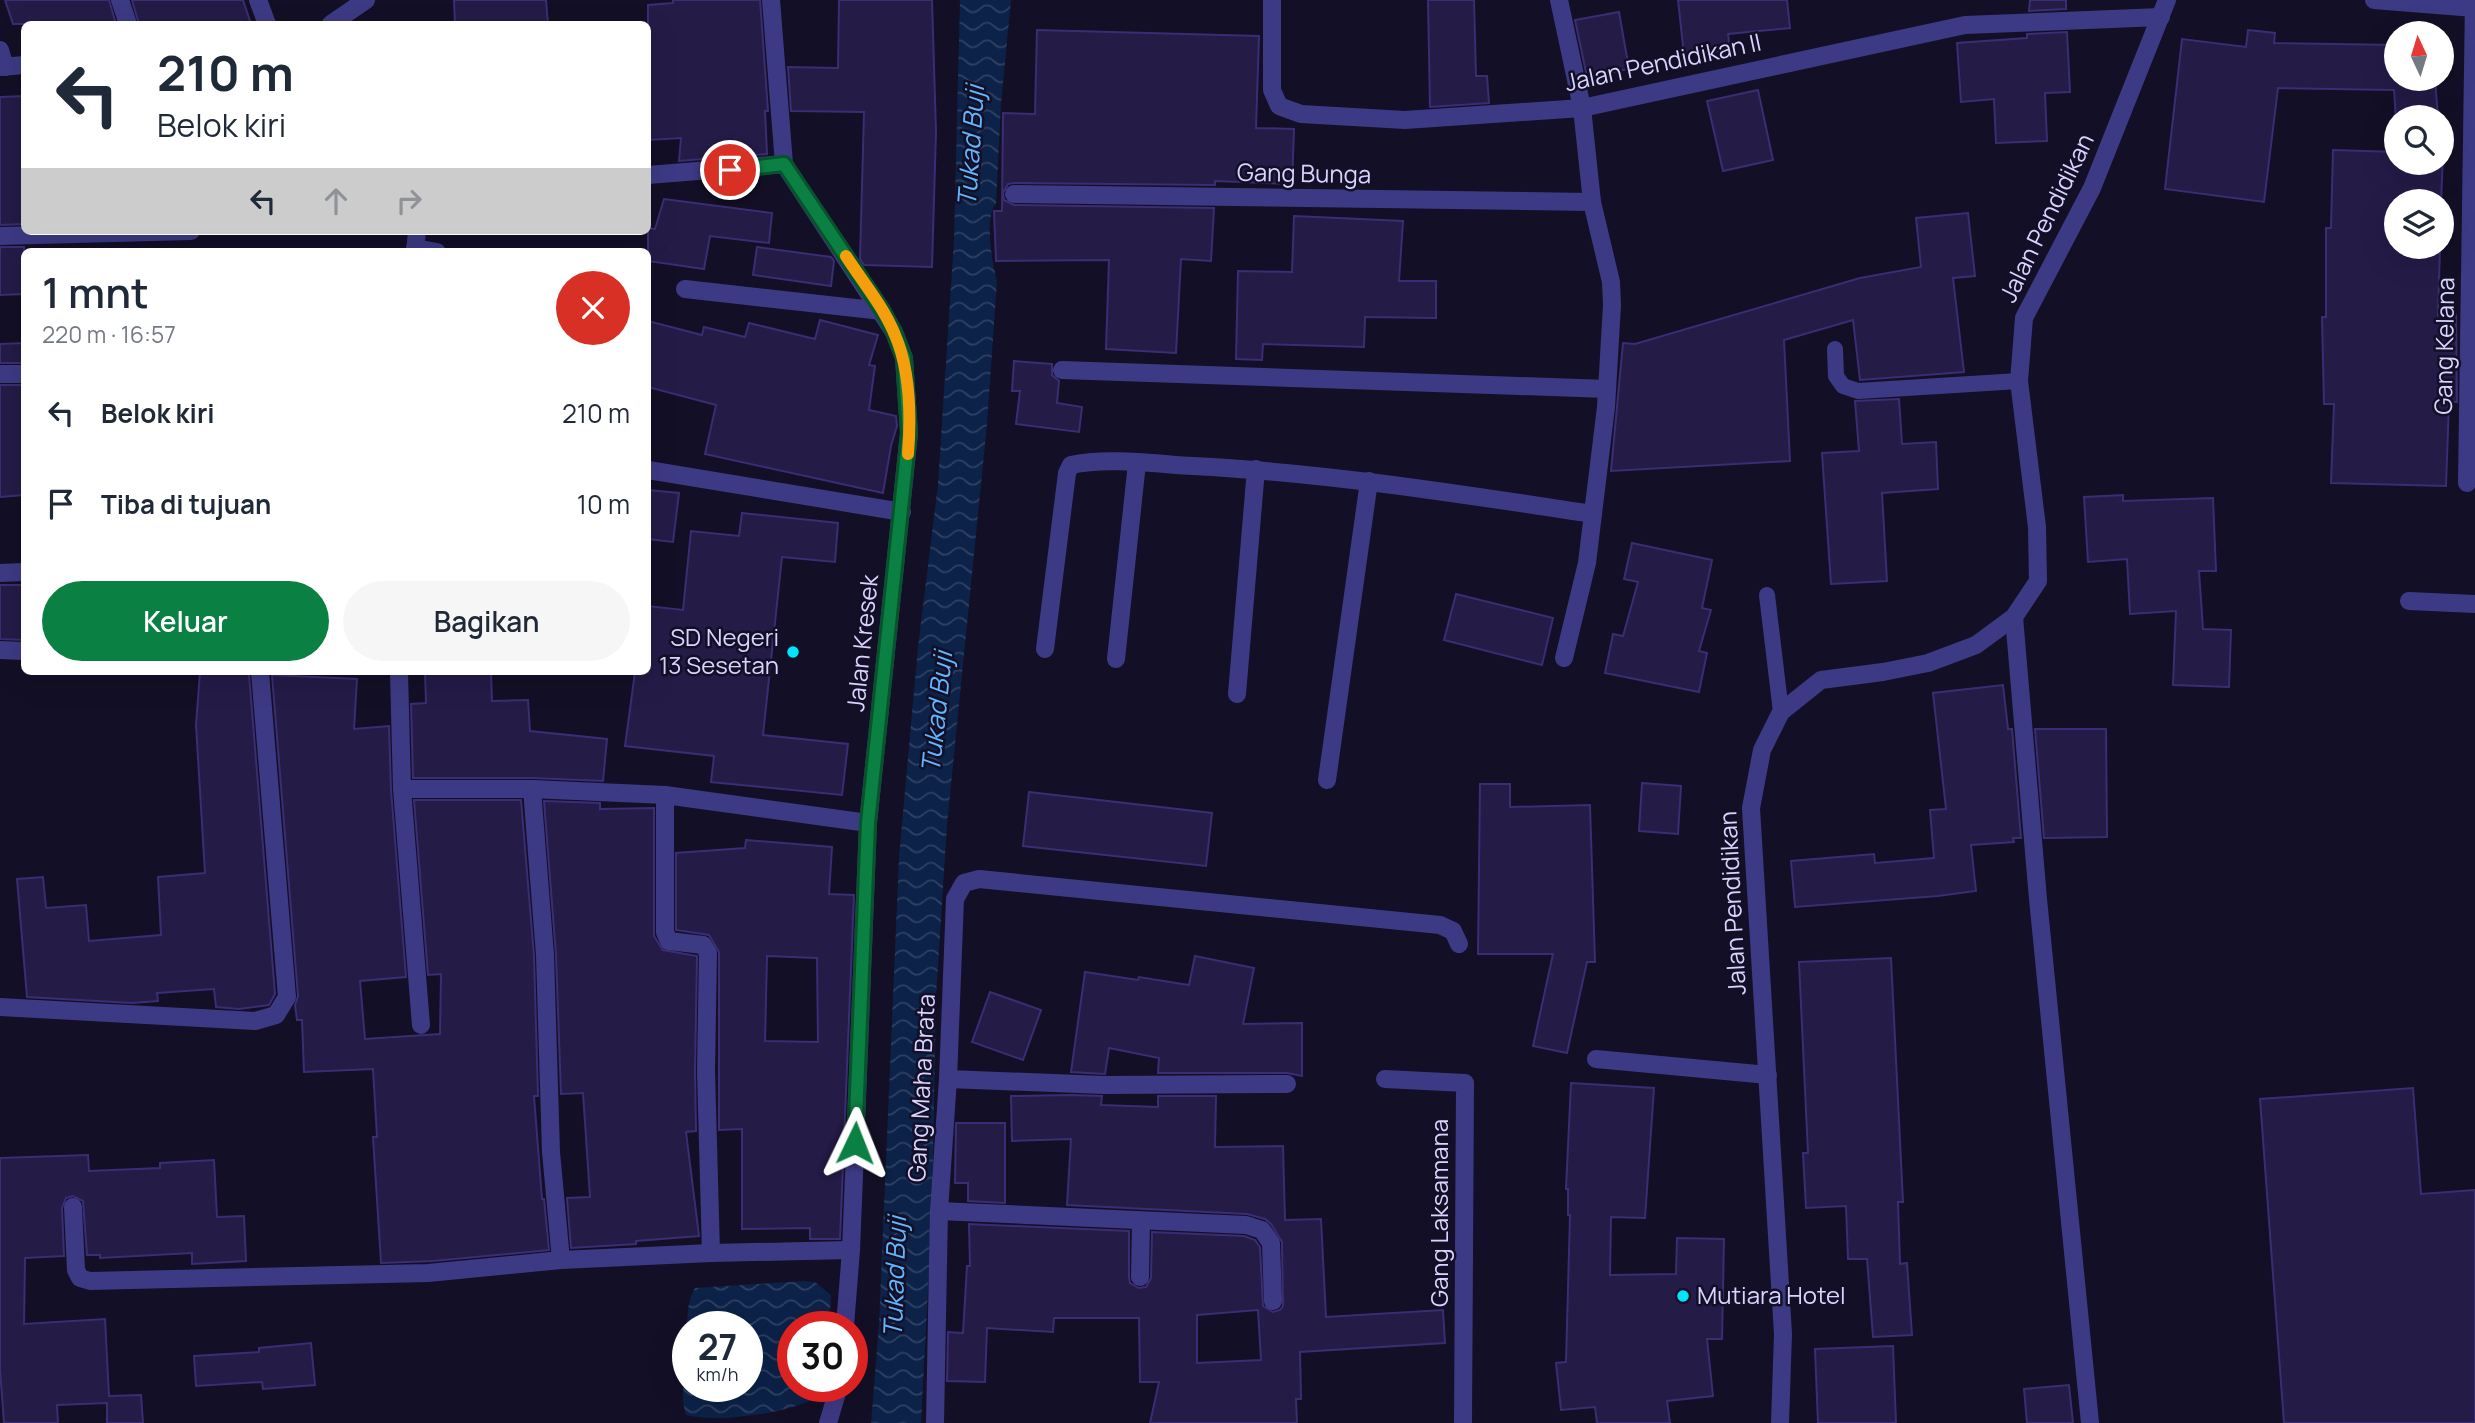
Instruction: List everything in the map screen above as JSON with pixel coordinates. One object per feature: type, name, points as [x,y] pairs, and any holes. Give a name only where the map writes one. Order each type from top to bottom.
[{"type":"street","points":[[120,0],[127,21]]},
{"type":"street","points":[[258,0],[266,21]]},
{"type":"street","points":[[335,21],[366,0]]},
{"type":"street","name":"Jalan Kresek","points":[[771,0],[784,164],[894,332],[904,358],[909,433],[868,823],[846,1311]]},
{"type":"street","name":"Jalan Pendidikan II","points":[[1272,0],[1272,90],[1279,106],[1301,114],[1405,120],[1582,108],[1965,25],[2164,8]]},
{"type":"street","points":[[1559,0],[1582,108],[1592,202],[1611,282],[1607,388],[1587,564],[1564,658]]},
{"type":"street","points":[[2374,0],[2474,4]]},
{"type":"street","name":"Gang Kelana","points":[[2467,483],[2474,4]]},
{"type":"street","name":"Jalan Pendidikan","points":[[1780,1423],[1783,1334],[1751,808],[1762,750],[1781,712],[1821,680],[1928,663],[1976,645],[2014,617],[2038,581],[2037,527],[2019,380],[2024,318],[2092,188],[2164,8]]},
{"type":"street","points":[[2,61],[21,64]]},
{"type":"street","points":[[651,175],[784,164]]},
{"type":"street","name":"Gang Bunga","points":[[1014,194],[1592,202]]},
{"type":"street","points":[[0,236],[38,235]]},
{"type":"street","points":[[685,289],[882,310]]},
{"type":"street","points":[[1062,370],[1607,388]]},
{"type":"street","points":[[0,373],[21,374]]},
{"type":"street","points":[[1045,649],[1067,473],[1072,465],[1137,463],[1256,469],[1369,481],[1593,513]]},
{"type":"street","points":[[1116,659],[1137,463]]},
{"type":"street","points":[[1237,694],[1256,469]]},
{"type":"street","points":[[651,470],[902,512]]},
{"type":"street","points":[[1327,780],[1369,481]]},
{"type":"street","points":[[0,573],[21,572]]},
{"type":"street","points":[[2409,601],[2475,604]]},
{"type":"street","points":[[2014,617],[2038,899],[2090,1423]]},
{"type":"street","points":[[0,650],[21,651]]},
{"type":"street","points":[[0,1007],[255,1021],[276,1015],[287,997],[260,675]]},
{"type":"street","points":[[399,675],[402,789],[421,1025]]},
{"type":"street","points":[[402,789],[532,789],[665,795],[868,823]]},
{"type":"street","points":[[532,789],[545,954],[551,1152],[561,1261]]},
{"type":"street","points":[[665,795],[665,932],[669,940],[703,944],[708,953],[706,1072],[711,1253]]},
{"type":"street","name":"Gang Maha Brata","points":[[935,1423],[939,1211],[948,1079],[955,899],[964,883],[979,880],[1440,925],[1453,932],[1459,944]]},
{"type":"street","points":[[1596,1059],[1768,1076]]},
{"type":"street","points":[[948,1079],[1104,1085],[1287,1084]]},
{"type":"street","name":"Gang Laksamana","points":[[1385,1079],[1465,1083],[1463,1423]]},
{"type":"street","points":[[73,1207],[76,1270],[80,1278],[90,1281],[428,1273],[561,1261],[711,1253],[850,1250]]},
{"type":"street","points":[[939,1211],[1246,1225],[1262,1230],[1271,1243],[1273,1301]]},
{"type":"street","points":[[1140,1277],[1141,1222]]},
{"type":"street","points":[[828,1423],[834,1402]]},
{"type":"lane","points":[[1835,349],[1836,376],[1843,386],[1858,391],[2019,380]]},
{"type":"lane","points":[[1767,594],[1781,712]]},
{"type":"water","name":"Tukad Buji","points":[[960,0],[1011,0],[1001,104],[996,203],[990,219],[991,252],[997,281],[987,424],[947,825],[936,996],[932,1213],[921,1423],[871,1423],[879,1324],[899,857],[918,647],[938,484],[954,240]]},
{"type":"water","points":[[804,1281],[815,1282],[831,1295],[830,1311],[777,1311],[777,1402],[807,1402],[749,1416],[715,1418],[686,1415],[684,1402],[763,1402],[763,1311],[688,1311],[695,1288]]},
{"type":"building","points":[[5,0],[109,0],[115,21],[21,21],[21,24],[13,24]]},
{"type":"building","points":[[132,0],[243,0],[250,21],[138,21]]},
{"type":"building","points":[[454,0],[546,0],[548,21],[455,21]]},
{"type":"building","points":[[673,0],[760,0],[768,111],[765,111],[767,154],[679,161],[681,138],[651,140],[651,21],[648,21],[648,5],[673,3]]},
{"type":"building","points":[[839,0],[932,0],[936,132],[932,267],[864,265],[860,259],[864,112],[791,111],[788,67],[838,68]]},
{"type":"building","points":[[1428,0],[1474,0],[1476,76],[1487,76],[1489,103],[1430,107]]},
{"type":"building","points":[[1678,0],[1787,0],[1790,28],[1728,34],[1730,50],[1684,55]]},
{"type":"building","points":[[2030,0],[2066,0],[2066,9],[2029,11]]},
{"type":"building","points":[[1619,12],[1629,69],[1587,77],[1575,20]]},
{"type":"building","points":[[1037,30],[1259,36],[1256,128],[1294,129],[1292,184],[1215,181],[1215,185],[1014,183],[1008,184],[1003,193],[1004,200],[1014,205],[1214,208],[1211,261],[1181,259],[1176,353],[1106,349],[1109,260],[996,261],[994,211],[1002,211],[1003,113],[1035,114]]},
{"type":"building","points":[[2248,30],[2275,33],[2274,43],[2384,45],[2384,90],[2278,88],[2264,202],[2165,189],[2182,39],[2246,47]]},
{"type":"building","points":[[2067,32],[2070,92],[2045,93],[2047,141],[1996,143],[1994,99],[1961,102],[1957,43]]},
{"type":"building","points":[[1758,90],[1773,160],[1723,171],[1707,101]]},
{"type":"building","points":[[2394,91],[2436,91],[2437,105],[2395,105]]},
{"type":"building","points":[[21,96],[21,224],[0,225],[0,97]]},
{"type":"building","points":[[2333,150],[2384,152],[2384,175],[2442,175],[2442,189],[2384,189],[2384,259],[2440,259],[2438,315],[2456,315],[2457,402],[2449,402],[2446,486],[2331,483],[2334,404],[2324,404],[2322,317],[2326,317],[2326,228],[2331,228]]},
{"type":"building","points":[[664,199],[772,213],[769,243],[710,236],[704,269],[651,261],[648,235],[651,235],[651,228],[655,229]]},
{"type":"building","points":[[1968,213],[1975,276],[1953,278],[1964,372],[1860,380],[1853,320],[1784,340],[1790,461],[1611,471],[1623,343],[1635,344],[1860,278],[1921,267],[1916,218]]},
{"type":"building","points":[[1294,216],[1403,221],[1399,281],[1436,281],[1436,318],[1365,317],[1364,347],[1263,344],[1262,360],[1236,359],[1238,271],[1292,272]]},
{"type":"building","points":[[0,247],[24,247],[21,248],[21,294],[0,295]]},
{"type":"building","points":[[757,247],[831,257],[834,261],[831,286],[753,275]]},
{"type":"building","points":[[820,320],[878,335],[869,365],[875,366],[869,410],[896,416],[897,426],[883,493],[705,454],[716,405],[651,388],[651,322],[702,335],[704,327],[745,337],[749,323],[815,339]]},
{"type":"building","points":[[21,343],[21,363],[0,363],[0,344]]},
{"type":"building","points":[[1014,361],[1052,364],[1052,375],[1059,381],[1057,403],[1082,407],[1079,432],[1016,424],[1020,391],[1012,391]]},
{"type":"building","points":[[0,385],[21,385],[21,495],[0,497]]},
{"type":"building","points":[[1899,399],[1902,444],[1936,442],[1938,489],[1882,493],[1887,581],[1831,584],[1822,453],[1859,451],[1855,401]]},
{"type":"building","points":[[651,490],[679,493],[673,542],[651,539]]},
{"type":"building","points":[[2123,495],[2123,501],[2213,498],[2216,571],[2199,571],[2203,629],[2231,630],[2229,687],[2173,685],[2176,611],[2130,614],[2127,559],[2088,562],[2084,497]]},
{"type":"building","points":[[742,513],[838,523],[835,562],[782,557],[763,735],[848,744],[842,795],[711,782],[714,756],[625,746],[635,675],[651,675],[651,606],[683,610],[691,531],[739,536]]},
{"type":"building","points":[[1632,543],[1712,560],[1702,608],[1711,610],[1699,651],[1707,653],[1699,692],[1605,673],[1613,634],[1623,636],[1638,582],[1624,579]]},
{"type":"building","points":[[0,585],[21,585],[21,640],[0,639]]},
{"type":"building","points":[[1456,594],[1553,618],[1542,665],[1444,640]]},
{"type":"building","points":[[200,675],[249,675],[275,994],[269,1005],[239,1009],[216,1007],[214,989],[157,993],[158,1001],[132,1003],[27,997],[17,879],[43,877],[46,908],[86,905],[89,941],[161,935],[158,877],[205,873],[196,725]]},
{"type":"building","points":[[272,675],[357,679],[354,729],[389,726],[391,790],[406,977],[360,981],[365,1039],[440,1034],[441,974],[428,975],[414,800],[521,800],[534,956],[538,1096],[534,1096],[549,1250],[381,1263],[373,1137],[377,1137],[373,1069],[304,1072],[302,1020],[297,1020],[295,1005],[298,996]]},
{"type":"building","points":[[425,675],[491,675],[492,701],[528,700],[530,731],[607,739],[603,781],[413,778],[411,704],[426,703]]},
{"type":"building","points":[[2003,685],[2008,729],[2012,729],[2021,838],[2013,838],[2014,842],[1971,845],[1976,891],[1795,907],[1791,861],[1874,854],[1875,863],[1934,858],[1930,810],[1946,809],[1933,693]]},
{"type":"building","points":[[2035,729],[2106,729],[2107,837],[2044,838]]},
{"type":"building","points":[[1642,783],[1681,786],[1678,834],[1639,831]]},
{"type":"building","points":[[1480,784],[1510,784],[1510,807],[1590,805],[1595,962],[1587,962],[1567,1053],[1533,1046],[1553,954],[1478,954]]},
{"type":"building","points":[[1029,792],[1212,813],[1206,866],[1023,846]]},
{"type":"building","points":[[544,801],[600,803],[600,809],[654,808],[654,936],[663,950],[697,956],[696,1131],[686,1132],[699,1236],[571,1248],[567,1198],[590,1197],[583,1093],[561,1094],[556,955]]},
{"type":"building","points":[[746,840],[832,847],[829,894],[854,895],[840,1239],[810,1239],[810,1228],[742,1229],[742,1129],[719,1130],[719,952],[709,935],[676,930],[676,853],[745,848]],"holes":[[[767,956],[817,958],[818,1042],[765,1041]]]},
{"type":"building","points":[[1195,956],[1254,968],[1243,1024],[1302,1023],[1302,1076],[1287,1073],[1158,1073],[1159,1058],[1109,1048],[1105,1074],[1071,1072],[1085,972],[1189,985]]},
{"type":"building","points":[[1891,958],[1903,1202],[1898,1202],[1900,1264],[1907,1263],[1912,1335],[1873,1337],[1867,1259],[1848,1259],[1846,1206],[1806,1208],[1803,1153],[1808,1153],[1799,962]]},
{"type":"building","points":[[990,992],[1041,1010],[1023,1060],[972,1042]]},
{"type":"building","points":[[1571,1083],[1654,1088],[1645,1218],[1611,1217],[1610,1275],[1676,1274],[1677,1238],[1724,1239],[1722,1339],[1707,1339],[1713,1396],[1667,1401],[1670,1423],[1597,1423],[1595,1407],[1561,1410],[1556,1363],[1566,1362],[1570,1215],[1566,1189]]},
{"type":"building","points":[[2413,1088],[2421,1194],[2475,1190],[2475,1423],[2284,1423],[2260,1099]]},
{"type":"building","points":[[1011,1096],[1102,1096],[1101,1105],[1158,1107],[1158,1096],[1216,1096],[1215,1147],[1283,1146],[1285,1220],[1321,1219],[1326,1317],[1443,1310],[1445,1343],[1300,1352],[1301,1399],[1296,1399],[1297,1423],[1150,1423],[1159,1382],[1140,1382],[1139,1318],[1054,1318],[1053,1332],[987,1328],[985,1382],[947,1381],[948,1332],[963,1333],[967,1266],[970,1266],[969,1224],[1129,1231],[1130,1283],[1139,1288],[1146,1287],[1151,1278],[1152,1232],[1244,1236],[1255,1240],[1260,1247],[1263,1306],[1273,1312],[1283,1306],[1282,1242],[1265,1219],[1247,1214],[1067,1205],[1071,1139],[1012,1141]],"holes":[[[1258,1310],[1261,1360],[1197,1363],[1197,1315]]]},
{"type":"building","points":[[956,1123],[1005,1123],[1005,1203],[968,1201],[968,1183],[955,1183]]},
{"type":"building","points":[[88,1155],[89,1171],[160,1168],[160,1163],[214,1160],[217,1217],[244,1216],[246,1261],[192,1264],[192,1253],[100,1258],[100,1255],[87,1255],[83,1201],[73,1196],[66,1198],[62,1208],[64,1256],[25,1258],[24,1324],[105,1319],[109,1396],[141,1395],[143,1423],[107,1423],[107,1403],[57,1405],[58,1423],[4,1423],[0,1369],[0,1158]]},
{"type":"building","points":[[311,1343],[315,1385],[263,1389],[262,1382],[196,1386],[194,1356],[259,1352],[259,1348]]},
{"type":"building","points":[[1893,1346],[1896,1423],[1818,1423],[1815,1349]]},
{"type":"building","points":[[2069,1385],[2073,1423],[2027,1423],[2024,1389]]},
{"type":"slow traffic","points":[[846,256],[882,310],[904,358],[908,454]]},
{"type":"place","name":"SD Negeri 13 Sesetan","points":[[793,652]]},
{"type":"place","name":"Mutiara Hotel","points":[[1683,1296]]},
{"type":"route","points":[[730,170],[784,164],[882,310],[904,358],[909,433],[868,823],[855,1143]]}]
